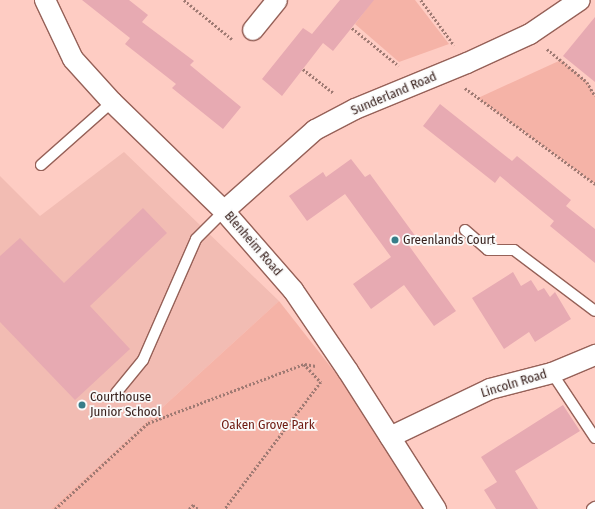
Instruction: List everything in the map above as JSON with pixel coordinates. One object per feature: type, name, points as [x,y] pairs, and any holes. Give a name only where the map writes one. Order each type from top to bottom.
[{"type":"street","name":"Blenheim Road","points":[[45,0],[73,59],[112,102],[224,211],[293,290],[436,509]]},
{"type":"street","points":[[253,30],[276,0]]},
{"type":"street","name":"Sunderland Road","points":[[224,211],[315,130],[355,109],[444,73],[530,34],[580,0]]},
{"type":"street","name":"Lincoln Road","points":[[390,437],[490,389],[552,373],[595,355]]},
{"type":"lane","points":[[41,165],[112,102]]},
{"type":"lane","points":[[116,394],[143,360],[196,239],[224,211]]},
{"type":"lane","points":[[465,230],[488,250],[514,250],[595,311]]},
{"type":"lane","points":[[552,373],[595,438]]},
{"type":"path","points":[[184,0],[240,46],[253,30]]},
{"type":"path","points":[[421,0],[467,63]]},
{"type":"path","points":[[352,28],[419,83]]},
{"type":"path","points":[[530,34],[587,82],[595,96]]},
{"type":"path","points":[[303,70],[355,109]]},
{"type":"path","points":[[444,73],[595,184]]},
{"type":"path","points":[[55,509],[148,423],[304,364],[321,382],[225,509]]},
{"type":"path","points":[[189,509],[193,505],[198,509]]},
{"type":"shaded area","name":"Courthouse Junior School","points":[[124,152],[279,301],[51,509],[0,509],[0,176],[40,216]]},
{"type":"green space","points":[[373,0],[415,0],[449,44],[399,62],[355,24]]},
{"type":"green space","points":[[561,60],[587,82],[595,96],[595,184],[478,98]]},
{"type":"green space","name":"Oaken Grove Park","points":[[279,301],[370,417],[429,509],[51,509]]},
{"type":"building","points":[[82,0],[129,0],[148,15],[142,22],[194,61],[190,65],[241,107],[223,129],[172,88],[176,84],[125,44],[130,38]]},
{"type":"building","points":[[340,0],[374,0],[333,51],[323,43],[282,96],[262,79],[303,28],[312,34]]},
{"type":"building","points":[[595,17],[595,82],[563,56]]},
{"type":"building","points":[[440,104],[512,161],[517,156],[571,200],[566,206],[595,229],[595,263],[550,226],[554,221],[500,176],[495,183],[423,126]]},
{"type":"building","name":"Greenlands Court","points":[[351,159],[365,177],[370,174],[416,237],[407,243],[456,311],[434,326],[404,285],[371,309],[353,284],[391,257],[345,194],[307,221],[289,196],[323,172],[326,177]]},
{"type":"building","points":[[143,208],[167,233],[90,306],[130,349],[75,400],[0,322],[0,256],[20,238],[64,283]]},
{"type":"building","points":[[513,272],[521,286],[531,280],[538,291],[544,288],[550,297],[555,292],[571,319],[535,342],[529,332],[504,349],[472,298]]},
{"type":"building","points":[[563,405],[580,431],[515,471],[538,509],[496,509],[484,490],[497,482],[481,457]]},
{"type":"place","name":"Greenlands Court","points":[[395,240]]},
{"type":"place","name":"Courthouse Junior School","points":[[82,405]]}]
